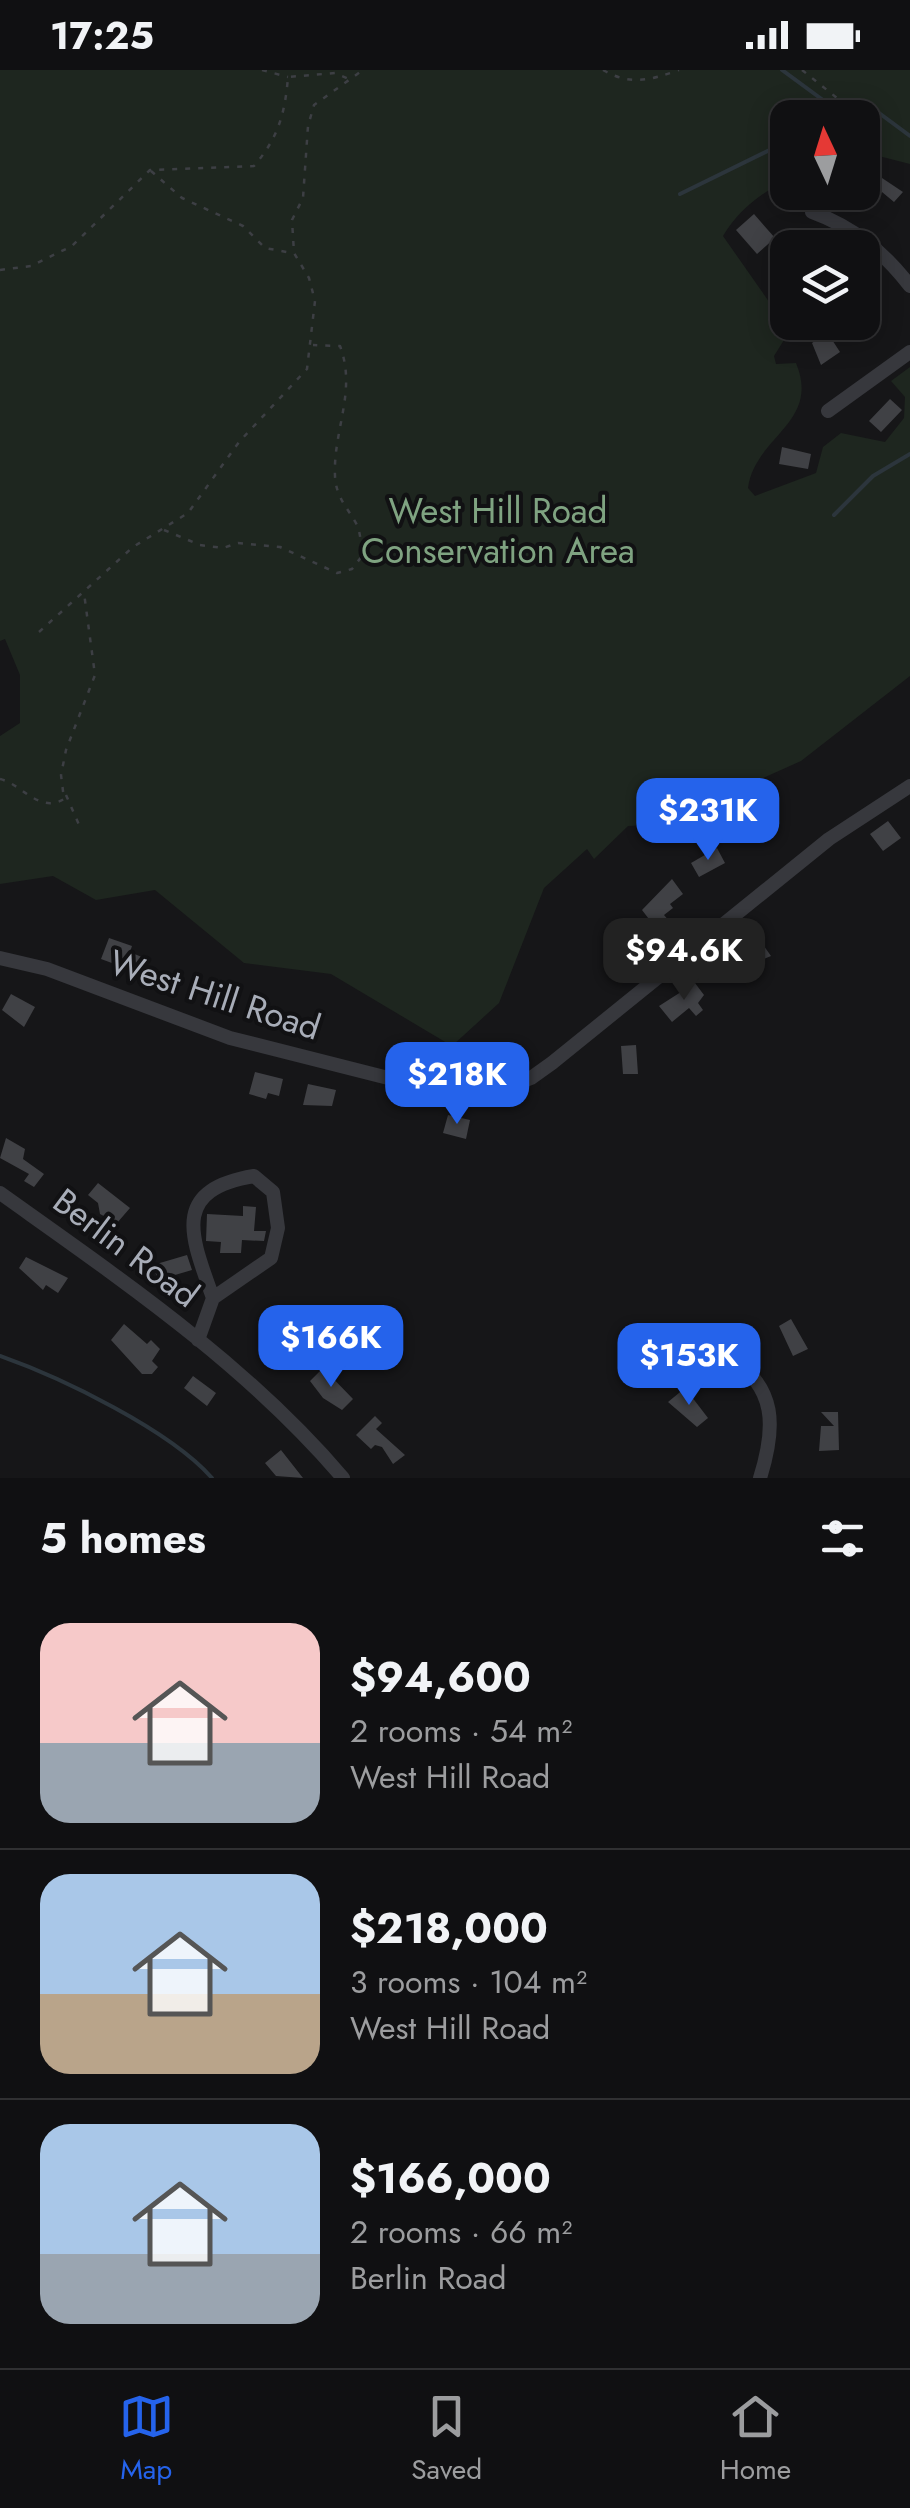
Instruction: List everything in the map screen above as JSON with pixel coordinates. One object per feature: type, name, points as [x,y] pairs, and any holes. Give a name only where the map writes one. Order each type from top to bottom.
[{"type":"street","points":[[812,212],[852,229],[886,258],[910,286]]},
{"type":"street","points":[[828,411],[910,352]]},
{"type":"street","name":"West Hill Road","points":[[0,958],[47,970],[245,1043],[450,1091],[497,1092],[552,1063],[829,839],[910,786]]},
{"type":"street","points":[[198,1340],[213,1298],[271,1258],[278,1228],[273,1192],[254,1176],[220,1182],[204,1196],[194,1214],[195,1247],[213,1298]]},
{"type":"street","name":"Berlin Road","points":[[0,1193],[270,1397],[343,1478]]},
{"type":"street","points":[[729,1357],[756,1376],[766,1398],[769,1434],[760,1478]]},
{"type":"path","points":[[262,70],[288,77],[335,72],[350,80]]},
{"type":"path","points":[[39,632],[133,547],[188,513],[239,442],[307,370],[315,302],[309,278],[294,252],[292,220],[303,198],[314,106],[363,70]]},
{"type":"path","points":[[603,70],[620,80],[649,80],[679,70]]},
{"type":"path","points":[[802,70],[840,100]]},
{"type":"path","points":[[0,270],[31,266],[72,246],[150,170],[254,166],[274,142],[285,111],[288,77]]},
{"type":"path","points":[[150,170],[182,198],[243,226],[265,248],[294,252]]},
{"type":"path","points":[[164,530],[211,547],[238,543],[280,546],[338,572],[352,569],[362,556],[358,527],[343,506],[335,482],[335,444],[350,372],[340,346],[312,344]]},
{"type":"path","points":[[80,827],[60,774],[95,676],[84,592]]},
{"type":"path","points":[[0,780],[14,782],[41,803],[58,804],[66,794]]},
{"type":"green space","name":"West Hill Road Conservation Area","points":[[0,70],[910,70],[910,164],[880,156],[880,100],[770,100],[770,189],[736,218],[723,236],[770,303],[770,340],[784,340],[774,356],[776,364],[796,363],[801,383],[794,415],[753,470],[748,488],[755,496],[816,473],[823,447],[841,433],[885,442],[904,418],[905,397],[891,381],[910,367],[910,676],[801,761],[727,794],[697,798],[647,825],[628,826],[594,859],[587,849],[544,888],[499,1003],[452,1046],[331,974],[244,963],[155,890],[96,900],[53,876],[0,884],[0,736],[20,723],[20,675],[5,639],[0,641]]},
{"type":"building","points":[[880,177],[903,192],[894,202],[882,192],[880,194]]},
{"type":"building","points":[[754,214],[770,232],[770,242],[757,254],[736,230]]},
{"type":"building","points":[[832,340],[840,352],[821,365],[812,343]]},
{"type":"building","points":[[890,399],[902,410],[881,432],[869,421]]},
{"type":"building","points":[[782,447],[811,454],[808,469],[779,464]]},
{"type":"building","points":[[888,821],[901,838],[883,851],[870,834]]},
{"type":"building","points":[[717,848],[725,863],[699,877],[691,863]]},
{"type":"building","points":[[672,879],[683,894],[670,904],[673,908],[664,915],[670,922],[658,931],[642,910]]},
{"type":"building","points":[[757,936],[771,956],[743,968],[733,954]]},
{"type":"building","points":[[109,938],[132,946],[130,952],[144,958],[139,973],[101,959]]},
{"type":"building","points":[[695,983],[704,995],[698,1003],[703,1010],[696,1016],[689,1008],[672,1022],[659,1006]]},
{"type":"building","points":[[11,994],[35,1007],[24,1027],[2,1010]]},
{"type":"building","points":[[636,1045],[638,1074],[623,1074],[621,1046]]},
{"type":"building","points":[[255,1072],[283,1079],[279,1096],[268,1093],[266,1099],[249,1094]]},
{"type":"building","points":[[308,1084],[336,1090],[332,1106],[303,1105]]},
{"type":"building","points":[[448,1115],[470,1120],[466,1139],[443,1133]]},
{"type":"building","points":[[6,1138],[25,1149],[23,1159],[44,1174],[34,1187],[24,1181],[29,1174],[0,1158]]},
{"type":"building","points":[[98,1183],[130,1208],[117,1223],[100,1214],[98,1203],[88,1195]]},
{"type":"building","points":[[243,1206],[256,1207],[254,1231],[266,1231],[264,1241],[242,1240],[241,1253],[220,1253],[221,1242],[206,1241],[207,1214],[243,1216]]},
{"type":"building","points":[[187,1255],[192,1270],[175,1275],[178,1285],[161,1290],[153,1265]]},
{"type":"building","points":[[26,1257],[68,1278],[58,1293],[46,1285],[43,1290],[19,1268]]},
{"type":"building","points":[[791,1319],[808,1349],[793,1356],[779,1326]]},
{"type":"building","points":[[124,1324],[147,1344],[151,1340],[160,1349],[152,1361],[158,1367],[152,1374],[142,1374],[111,1340]]},
{"type":"building","points":[[323,1368],[353,1399],[342,1410],[323,1398],[310,1381]]},
{"type":"building","points":[[193,1376],[216,1393],[207,1406],[184,1388]]},
{"type":"building","points":[[685,1388],[708,1418],[697,1427],[668,1402]]},
{"type":"building","points":[[821,1412],[838,1412],[839,1450],[819,1451],[821,1426],[834,1426]]},
{"type":"building","points":[[375,1416],[382,1423],[376,1429],[405,1455],[393,1464],[382,1447],[375,1445],[371,1449],[356,1435]]},
{"type":"building","points":[[281,1450],[303,1478],[276,1476],[265,1463]]},
{"type":"waterway","points":[[782,70],[823,100]]},
{"type":"waterway","points":[[880,114],[910,136]]},
{"type":"waterway","points":[[680,194],[770,150]]},
{"type":"waterway","points":[[834,515],[873,476],[910,454]]},
{"type":"waterway","points":[[0,1356],[114,1407],[170,1442],[212,1478]]}]
